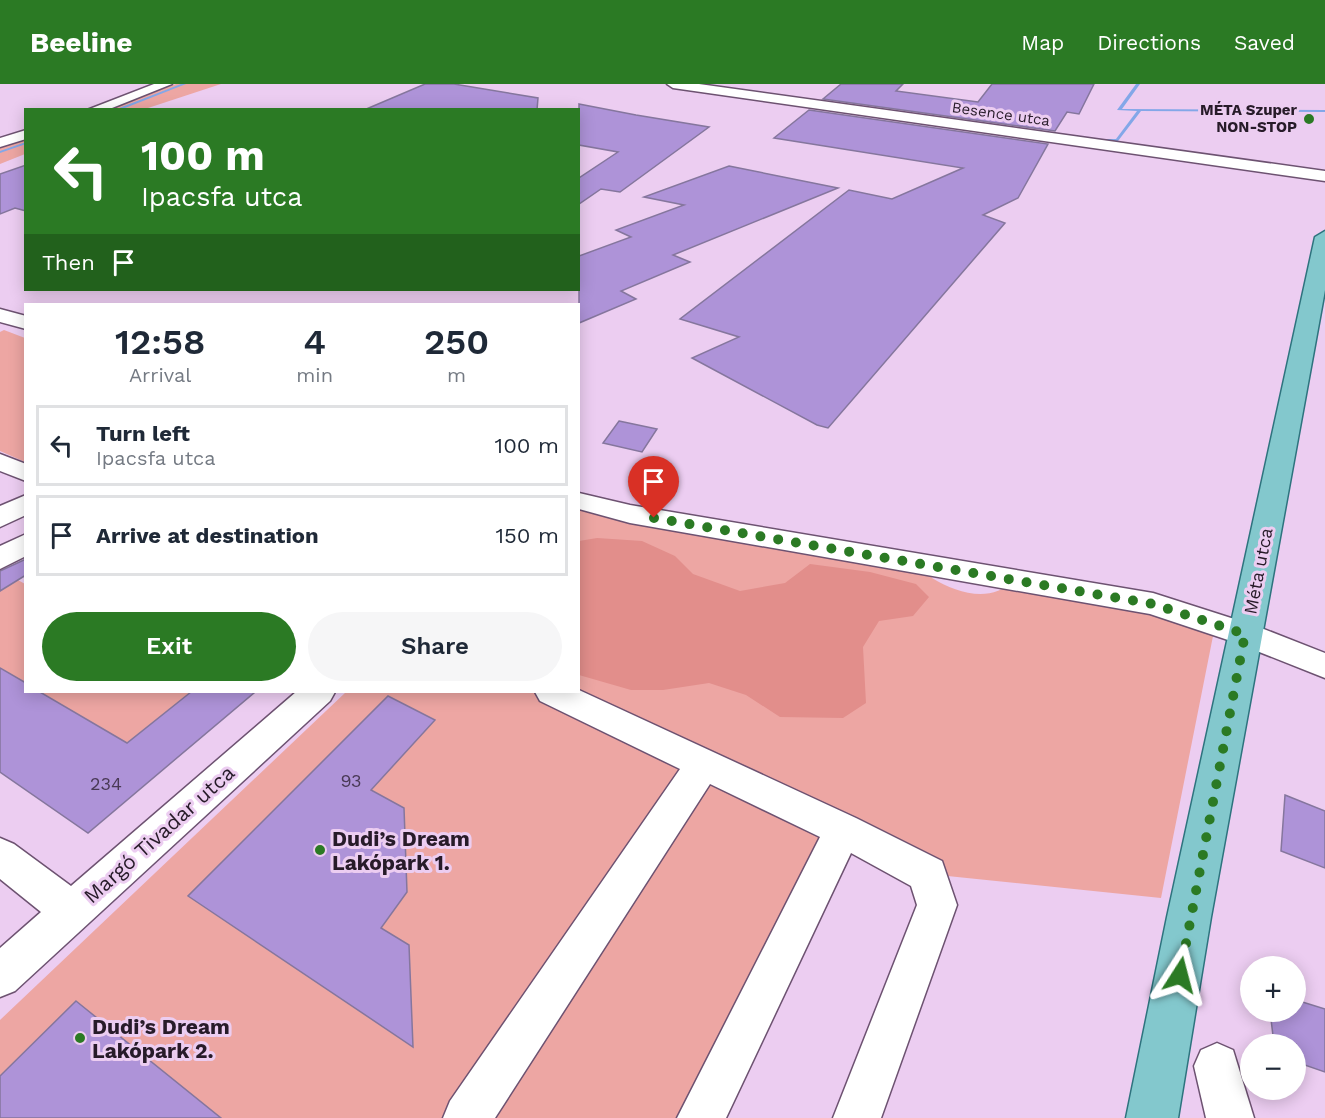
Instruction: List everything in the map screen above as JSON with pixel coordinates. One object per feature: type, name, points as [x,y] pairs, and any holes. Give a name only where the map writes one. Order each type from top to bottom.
[{"type":"main road","name":"Méta utca","points":[[1152,1118],[1245,634],[1325,237]]},
{"type":"street","points":[[99,108],[166,84]]},
{"type":"street","name":"Besence utca","points":[[673,84],[1325,176]]},
{"type":"street","points":[[0,143],[24,135]]},
{"type":"street","points":[[0,462],[24,472]]},
{"type":"street","points":[[580,501],[630,514],[1153,604],[1245,634],[1325,666]]},
{"type":"street","points":[[0,518],[24,504]]},
{"type":"street","points":[[0,559],[24,544]]},
{"type":"street","name":"Margó Tivadar utca","points":[[0,976],[317,693]]},
{"type":"street","points":[[554,693],[843,830],[928,874],[937,905],[857,1118]]},
{"type":"street","points":[[467,1118],[703,764]]},
{"type":"street","points":[[701,1118],[843,830]]},
{"type":"street","points":[[0,856],[73,912]]},
{"type":"street","points":[[1217,1066],[1230,1118]]},
{"type":"shaded area","points":[[176,84],[221,84],[148,108],[111,108]]},
{"type":"shaded area","points":[[24,139],[24,154],[0,164],[0,148]]},
{"type":"shaded area","points":[[4,330],[24,338],[24,462],[0,451],[0,332]]},
{"type":"shaded area","points":[[580,501],[925,564],[932,578],[952,588],[974,594],[995,592],[1014,580],[1153,604],[1214,631],[1161,898],[928,874],[843,830],[701,1118],[0,1118],[0,1020],[345,693],[580,693]]},
{"type":"shaded area","points":[[597,538],[642,541],[675,556],[693,574],[740,591],[785,583],[810,564],[870,572],[916,584],[929,597],[913,616],[879,621],[863,647],[866,703],[843,718],[780,717],[746,695],[709,683],[663,690],[631,690],[580,675],[580,541]]},
{"type":"shaded area","points":[[18,580],[24,583],[24,682],[0,668],[0,591]]},
{"type":"shaded area","points":[[42,693],[190,693],[127,743]]},
{"type":"building","points":[[425,84],[454,84],[538,98],[537,108],[369,108]]},
{"type":"building","points":[[841,84],[903,84],[896,91],[978,102],[992,84],[1094,84],[1079,114],[1067,112],[1055,131],[823,99]]},
{"type":"building","points":[[579,104],[709,127],[620,192],[601,189],[580,203],[580,177],[618,152],[580,145]]},
{"type":"building","points":[[809,110],[1048,144],[1018,198],[983,215],[1005,223],[828,428],[817,425],[692,358],[739,337],[680,319],[849,190],[892,199],[963,168],[774,138]]},
{"type":"building","points":[[24,166],[24,210],[15,208],[0,214],[0,174]]},
{"type":"building","points":[[729,166],[838,188],[673,255],[690,262],[621,291],[636,299],[580,323],[580,256],[631,237],[616,230],[684,205],[644,197]]},
{"type":"building","points":[[619,421],[657,429],[642,452],[603,443]]},
{"type":"building","points":[[24,560],[24,576],[0,591],[0,571]]},
{"type":"building","points":[[0,668],[24,682],[24,693],[42,693],[127,743],[190,693],[254,693],[88,833],[0,772]]},
{"type":"building","name":"Dudi’s Dream Lakópark 1.","points":[[388,696],[435,720],[371,790],[404,808],[407,892],[381,928],[409,945],[413,1047],[188,896]]},
{"type":"building","points":[[1285,795],[1325,811],[1325,868],[1281,851]]},
{"type":"building","name":"Dudi’s Dream Lakópark 2.","points":[[76,1001],[221,1118],[0,1118],[0,1076]]},
{"type":"building","points":[[1306,1003],[1325,1009],[1325,1072],[1306,1065],[1306,1034],[1273,1034],[1271,1022],[1306,1022]]},
{"type":"waterway","points":[[120,108],[184,84]]},
{"type":"waterway","points":[[1138,84],[1119,110],[1140,110]]},
{"type":"waterway","points":[[1099,140],[1117,140],[1140,110]]},
{"type":"waterway","points":[[1140,110],[1325,111]]},
{"type":"waterway","points":[[0,152],[24,144]]},
{"type":"place","name":"MÉTA Szuper NON-STOP","points":[[1309,119]]},
{"type":"place","name":"Dudi’s Dream Lakópark 1.","points":[[320,850]]},
{"type":"place","name":"Dudi’s Dream Lakópark 2.","points":[[80,1038]]},
{"type":"route","points":[[654,518],[1153,604],[1245,634],[1189,917],[1180,975]]}]
